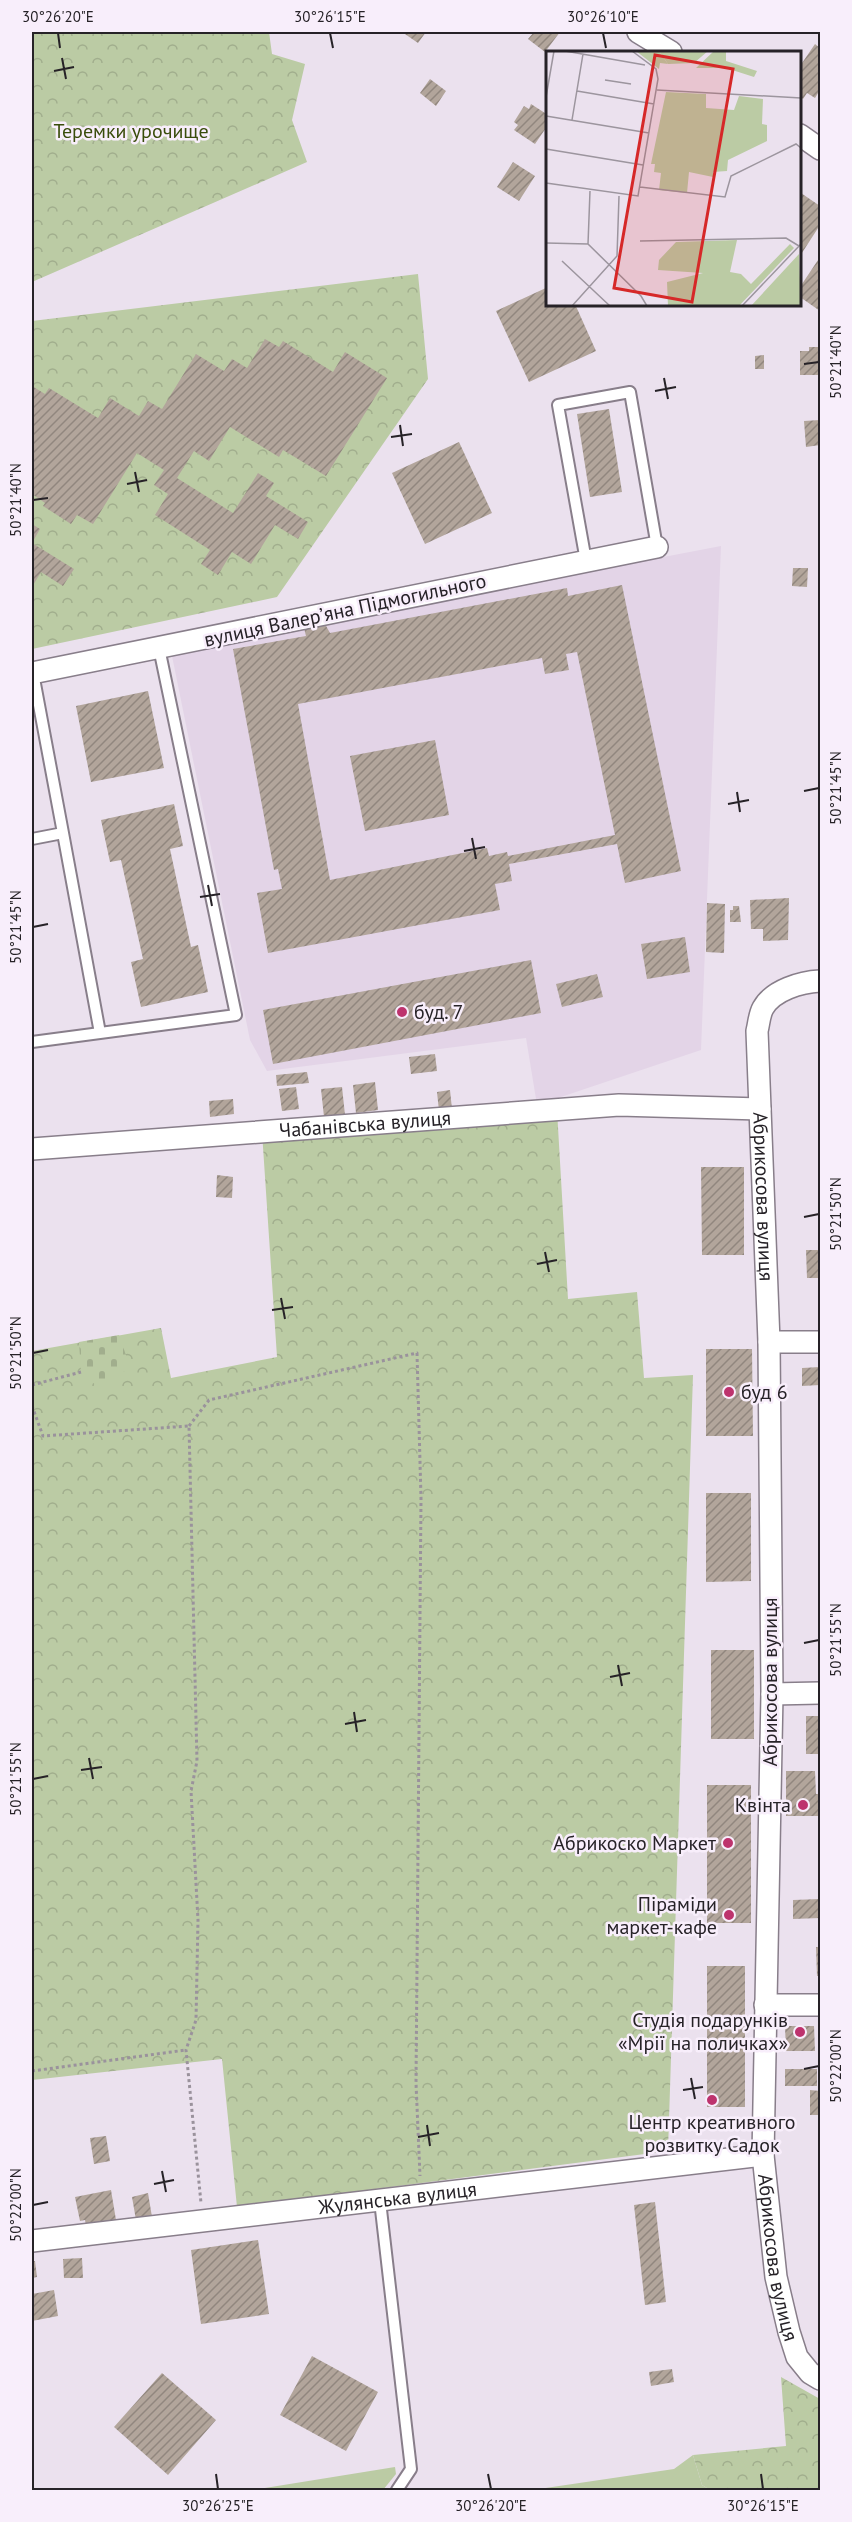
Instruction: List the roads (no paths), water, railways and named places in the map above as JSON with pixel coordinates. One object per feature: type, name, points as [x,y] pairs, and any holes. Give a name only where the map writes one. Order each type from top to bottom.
[{"type":"street","points":[[638,32],[669,51]]},
{"type":"street","points":[[801,136],[820,149]]},
{"type":"street","name":"вулиця Валерʼяна Підмогильного","points":[[32,673],[657,547]]},
{"type":"street","name":"Абрикосова вулиця","points":[[820,981],[791,986],[772,998],[762,1009],[757,1031],[769,1342],[772,1694],[764,2155],[776,2277],[789,2332],[797,2357],[810,2373],[820,2379]]},
{"type":"street","name":"Чабанівська вулиця","points":[[32,1149],[609,1106],[760,1109]]},
{"type":"street","points":[[769,1342],[820,1342]]},
{"type":"street","points":[[772,1694],[820,1693]]},
{"type":"street","points":[[765,2005],[820,2005]]},
{"type":"street","name":"Жулянська вулиця","points":[[32,2241],[764,2155]]},
{"type":"lane","points":[[586,561],[558,405],[630,392],[657,547]]},
{"type":"lane","points":[[32,1042],[236,1015],[159,648]]},
{"type":"lane","points":[[32,673],[100,1033]]},
{"type":"lane","points":[[32,839],[63,833]]},
{"type":"lane","points":[[380,2201],[411,2469],[397,2490]]},
{"type":"place","name":"буд. 7","points":[[402,1012]]},
{"type":"place","name":"буд 6","points":[[729,1392]]},
{"type":"place","name":"Квінта","points":[[803,1805]]},
{"type":"place","name":"Абрикоско Маркет","points":[[728,1843]]},
{"type":"place","name":"Піраміди маркет-кафе","points":[[729,1915]]},
{"type":"place","name":"Студія подарунків «Мрії на поличках»","points":[[800,2032]]},
{"type":"place","name":"Центр креативного розвитку Садок","points":[[712,2100]]},
{"type":"park label","name":"Теремки урочище","points":[[131,131]]}]
